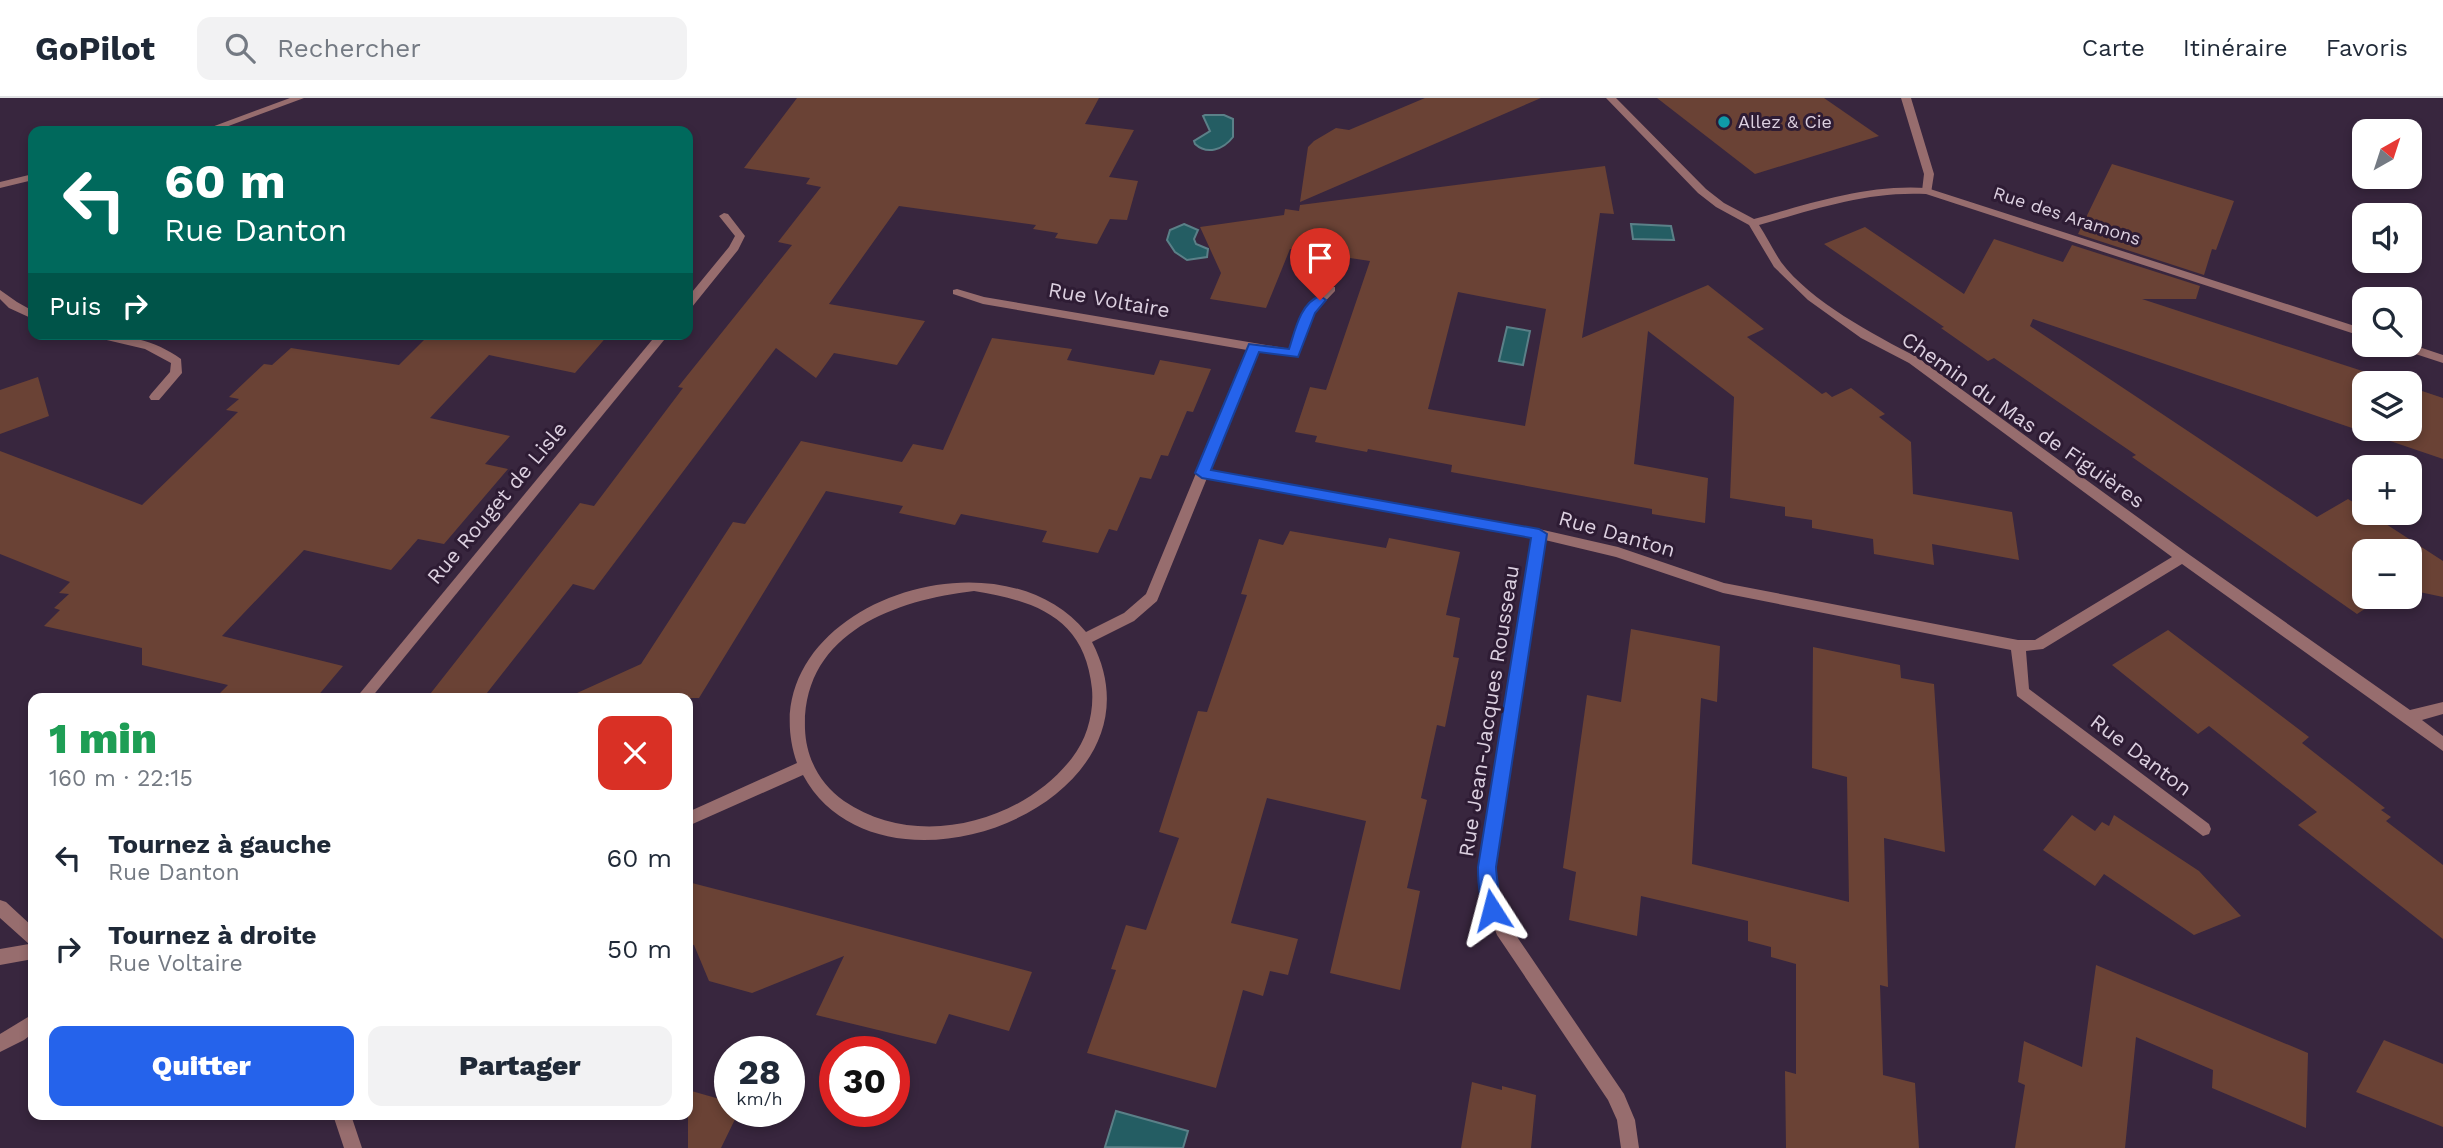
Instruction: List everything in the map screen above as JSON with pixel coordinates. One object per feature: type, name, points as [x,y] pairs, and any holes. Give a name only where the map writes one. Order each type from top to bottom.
[{"type":"street","points":[[220,126],[299,98]]},
{"type":"street","points":[[1611,98],[1702,191],[1720,205],[1754,223]]},
{"type":"street","points":[[1906,98],[1929,174],[1927,191]]},
{"type":"street","points":[[0,185],[28,178]]},
{"type":"street","name":"Rue des Aramons","points":[[1754,223],[1872,192],[1906,189],[1927,191],[2352,329]]},
{"type":"street","points":[[693,298],[734,248],[740,236],[724,216]]},
{"type":"street","name":"Chemin du Mas de Figuières","points":[[1754,223],[1778,265],[1812,298],[1865,335],[1913,360],[2443,745]]},
{"type":"street","name":"Rue Voltaire","points":[[957,292],[983,300],[1294,354],[1309,312],[1331,289]]},
{"type":"street","points":[[0,293],[13,305],[28,312]]},
{"type":"street","points":[[125,340],[165,352],[177,362],[176,373],[155,397]]},
{"type":"street","name":"Rue Rouget de Lisle","points":[[367,693],[658,340]]},
{"type":"street","points":[[1084,639],[1142,610],[1153,597],[1254,347]]},
{"type":"street","points":[[2422,352],[2443,359]]},
{"type":"street","name":"Rue Danton","points":[[1202,473],[1539,534],[1618,552],[1723,588],[2018,646],[2038,645],[2182,557]]},
{"type":"street","name":"Rue Jean-Jacques Rousseau","points":[[1539,534],[1487,867],[1487,888],[1492,910],[1503,930],[1614,1094],[1630,1133],[1630,1148]]},
{"type":"street","points":[[974,586],[1007,590],[1054,610],[1084,639],[1094,657],[1101,685],[1101,710],[1093,736],[1080,760],[1061,782],[1014,814],[977,828],[946,833],[914,834],[877,826],[848,813],[822,793],[805,767],[797,742],[797,710],[805,682],[822,654],[846,629],[873,611],[906,596],[941,588],[974,586]]},
{"type":"street","name":"Rue Danton","points":[[2018,646],[2022,692],[2203,829]]},
{"type":"street","points":[[2408,717],[2443,708]]},
{"type":"street","points":[[693,817],[805,767]]},
{"type":"street","points":[[0,907],[28,933]]},
{"type":"street","points":[[0,957],[28,952]]},
{"type":"street","points":[[0,1043],[28,1026]]},
{"type":"street","points":[[344,1120],[353,1148]]},
{"type":"shaded area","points":[[1224,115],[1233,119],[1233,137],[1220,148],[1210,150],[1195,144],[1194,141],[1210,131],[1203,116]]},
{"type":"shaded area","points":[[1184,224],[1198,230],[1194,239],[1196,244],[1208,249],[1207,257],[1187,260],[1175,252],[1167,240],[1170,230]]},
{"type":"shaded area","points":[[1631,224],[1671,226],[1674,240],[1633,239]]},
{"type":"shaded area","points":[[1507,327],[1530,331],[1523,365],[1499,361]]},
{"type":"shaded area","points":[[1116,1111],[1188,1131],[1183,1148],[1105,1147]]},
{"type":"building","points":[[797,98],[1099,98],[1085,124],[1134,130],[1109,177],[1138,181],[1127,220],[1110,219],[1097,244],[1055,238],[1058,233],[1033,229],[1036,225],[899,206],[829,304],[925,321],[897,365],[834,353],[816,378],[776,348],[594,590],[573,584],[487,693],[431,693],[580,503],[594,506],[683,388],[678,387],[792,245],[778,242],[821,187],[806,184],[810,178],[744,168]]},
{"type":"building","points":[[1425,98],[1541,98],[1300,202],[1308,147],[1314,141],[1336,128],[1349,130]]},
{"type":"building","points":[[1657,98],[1824,98],[1879,136],[1755,174]]},
{"type":"building","points":[[2112,164],[2234,201],[2216,250],[2212,249],[2204,275],[2078,234]]},
{"type":"building","points":[[1605,166],[1614,214],[1600,213],[1582,338],[1708,285],[1764,329],[1747,337],[1822,394],[1826,392],[1832,397],[1851,388],[1885,414],[1879,417],[1911,442],[1913,494],[2012,512],[2019,560],[1932,544],[1934,565],[1874,554],[1873,539],[1812,528],[1812,520],[1785,516],[1785,507],[1730,498],[1734,397],[1648,331],[1634,464],[1708,478],[1705,523],[1652,514],[1652,509],[1451,472],[1452,465],[1315,442],[1317,436],[1295,432],[1310,387],[1326,390],[1370,261],[1290,249],[1266,308],[1210,299],[1221,273],[1200,227],[1284,215],[1285,209],[1299,211],[1300,205]],"holes":[[[1458,292],[1546,309],[1525,426],[1428,409]]]},
{"type":"building","points":[[1865,227],[1964,294],[1994,239],[2063,262],[2072,245],[2200,286],[2196,299],[2142,299],[2362,371],[2352,371],[2352,428],[2033,319],[2030,326],[2317,517],[2348,499],[2352,502],[2352,525],[2388,525],[2409,539],[2352,539],[2352,609],[2365,609],[2357,614],[2132,457],[2136,455],[1994,358],[1988,361],[1941,328],[1944,327],[1824,244]]},
{"type":"building","points":[[992,338],[1072,349],[1067,360],[1154,375],[1160,360],[1211,369],[1193,412],[1187,411],[1168,456],[1161,455],[1151,479],[1140,477],[1117,531],[1109,529],[1098,553],[1042,542],[1047,531],[961,514],[955,525],[899,513],[903,506],[826,491],[699,698],[693,698],[693,693],[577,693],[641,664],[733,522],[745,524],[801,441],[902,462],[913,444],[943,450]]},
{"type":"building","points":[[424,340],[604,340],[575,373],[489,355],[430,418],[510,436],[485,464],[508,469],[444,544],[418,539],[391,570],[304,550],[222,636],[343,666],[320,693],[220,693],[228,685],[142,665],[142,648],[44,626],[60,610],[54,608],[69,594],[59,593],[70,582],[0,554],[0,451],[142,505],[238,412],[226,410],[239,399],[229,397],[264,364],[272,365],[291,348],[399,365]]},
{"type":"building","points":[[38,377],[49,416],[0,434],[0,390]]},
{"type":"building","points":[[2422,391],[2443,398],[2443,459],[2390,441],[2422,441]]},
{"type":"building","points":[[1290,531],[1386,548],[1389,538],[1460,552],[1446,615],[1460,618],[1453,657],[1459,658],[1445,727],[1437,725],[1421,798],[1427,800],[1407,888],[1420,891],[1400,990],[1330,973],[1366,821],[1267,798],[1231,923],[1298,939],[1288,975],[1270,971],[1263,996],[1243,990],[1216,1088],[1087,1053],[1116,970],[1111,969],[1126,925],[1146,930],[1179,838],[1159,832],[1198,711],[1207,712],[1247,595],[1241,594],[1259,539],[1283,545]]},
{"type":"building","points":[[2422,547],[2443,561],[2443,597],[2422,593]]},
{"type":"building","points":[[1631,629],[1720,646],[1717,702],[1701,698],[1692,864],[1849,902],[1847,777],[1812,768],[1813,647],[1900,665],[1901,678],[1934,684],[1945,852],[1884,838],[1888,987],[1880,985],[1883,1075],[1915,1083],[1919,1148],[1786,1148],[1785,1071],[1796,1074],[1796,964],[1771,957],[1771,947],[1748,941],[1748,921],[1641,896],[1637,936],[1569,920],[1576,872],[1563,868],[1587,695],[1621,702]]},
{"type":"building","points":[[2168,630],[2309,737],[2302,743],[2385,808],[2381,810],[2391,817],[2386,821],[2443,865],[2443,939],[2298,825],[2317,812],[2209,726],[2198,734],[2112,665]]},
{"type":"building","points":[[2072,815],[2095,831],[2102,822],[2109,826],[2114,815],[2199,871],[2241,916],[2194,935],[2104,874],[2095,886],[2043,850]]},
{"type":"building","points":[[693,883],[1032,972],[1009,1031],[949,1014],[936,1044],[816,1015],[844,956],[752,993],[709,981],[693,945]]},
{"type":"building","points":[[2096,965],[2308,1053],[2306,1128],[2212,1088],[2213,1070],[2136,1037],[2125,1148],[2015,1148],[2025,1085],[2018,1082],[2024,1041],[2082,1067]]},
{"type":"building","points":[[2384,1040],[2443,1064],[2443,1127],[2356,1092]]},
{"type":"building","points":[[1472,1082],[1536,1095],[1531,1148],[1461,1148]]},
{"type":"building","points":[[693,1091],[714,1097],[714,1127],[731,1127],[721,1148],[688,1148],[688,1120],[693,1120]]},
{"type":"place","name":"Allez & Cie","points":[[1724,122]]},
{"type":"route","points":[[1320,300],[1309,312],[1294,354],[1254,347],[1202,473],[1539,534],[1487,867],[1487,888],[1492,910]]}]
